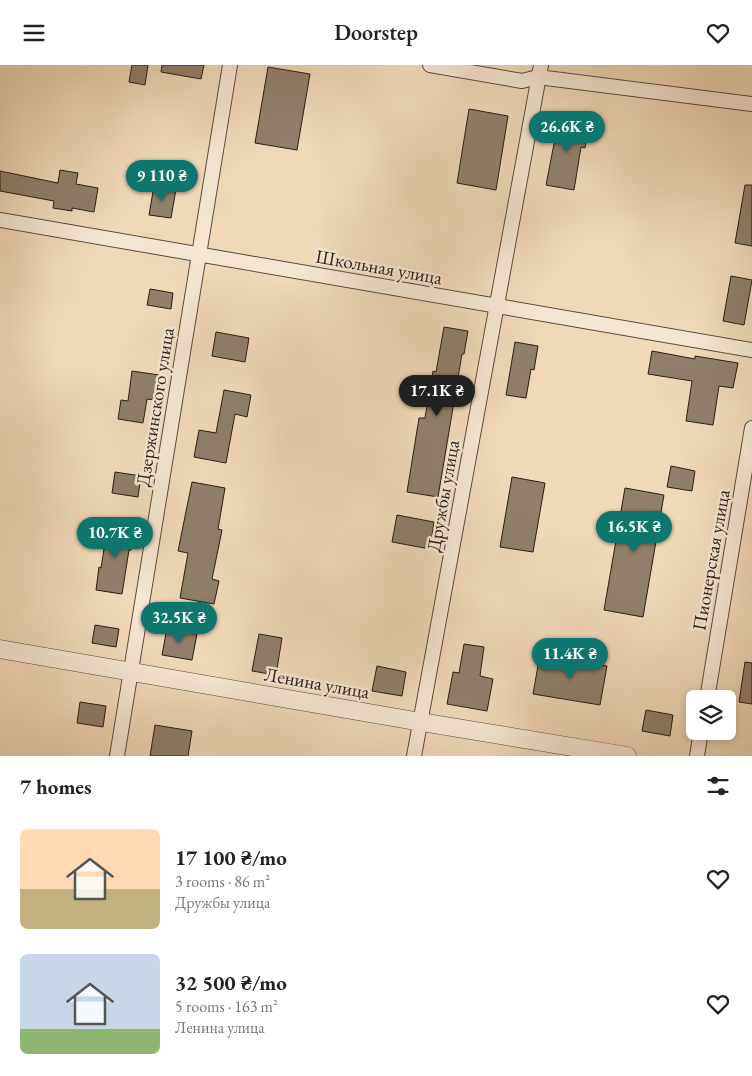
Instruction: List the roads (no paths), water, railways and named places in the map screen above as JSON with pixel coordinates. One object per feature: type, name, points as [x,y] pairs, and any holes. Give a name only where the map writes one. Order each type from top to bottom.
[{"type":"street","name":"Дзержинского улица","points":[[117,756],[230,65]]},
{"type":"street","points":[[430,65],[522,81],[540,71],[752,104]]},
{"type":"street","name":"Дружбы улица","points":[[414,756],[540,71]]},
{"type":"street","name":"Школьная улица","points":[[0,220],[752,350]]},
{"type":"street","name":"Пионерская улица","points":[[708,690],[752,428]]},
{"type":"street","name":"Ленина улица","points":[[0,649],[420,723],[627,756]]},
{"type":"street","points":[[697,756],[700,740]]}]
